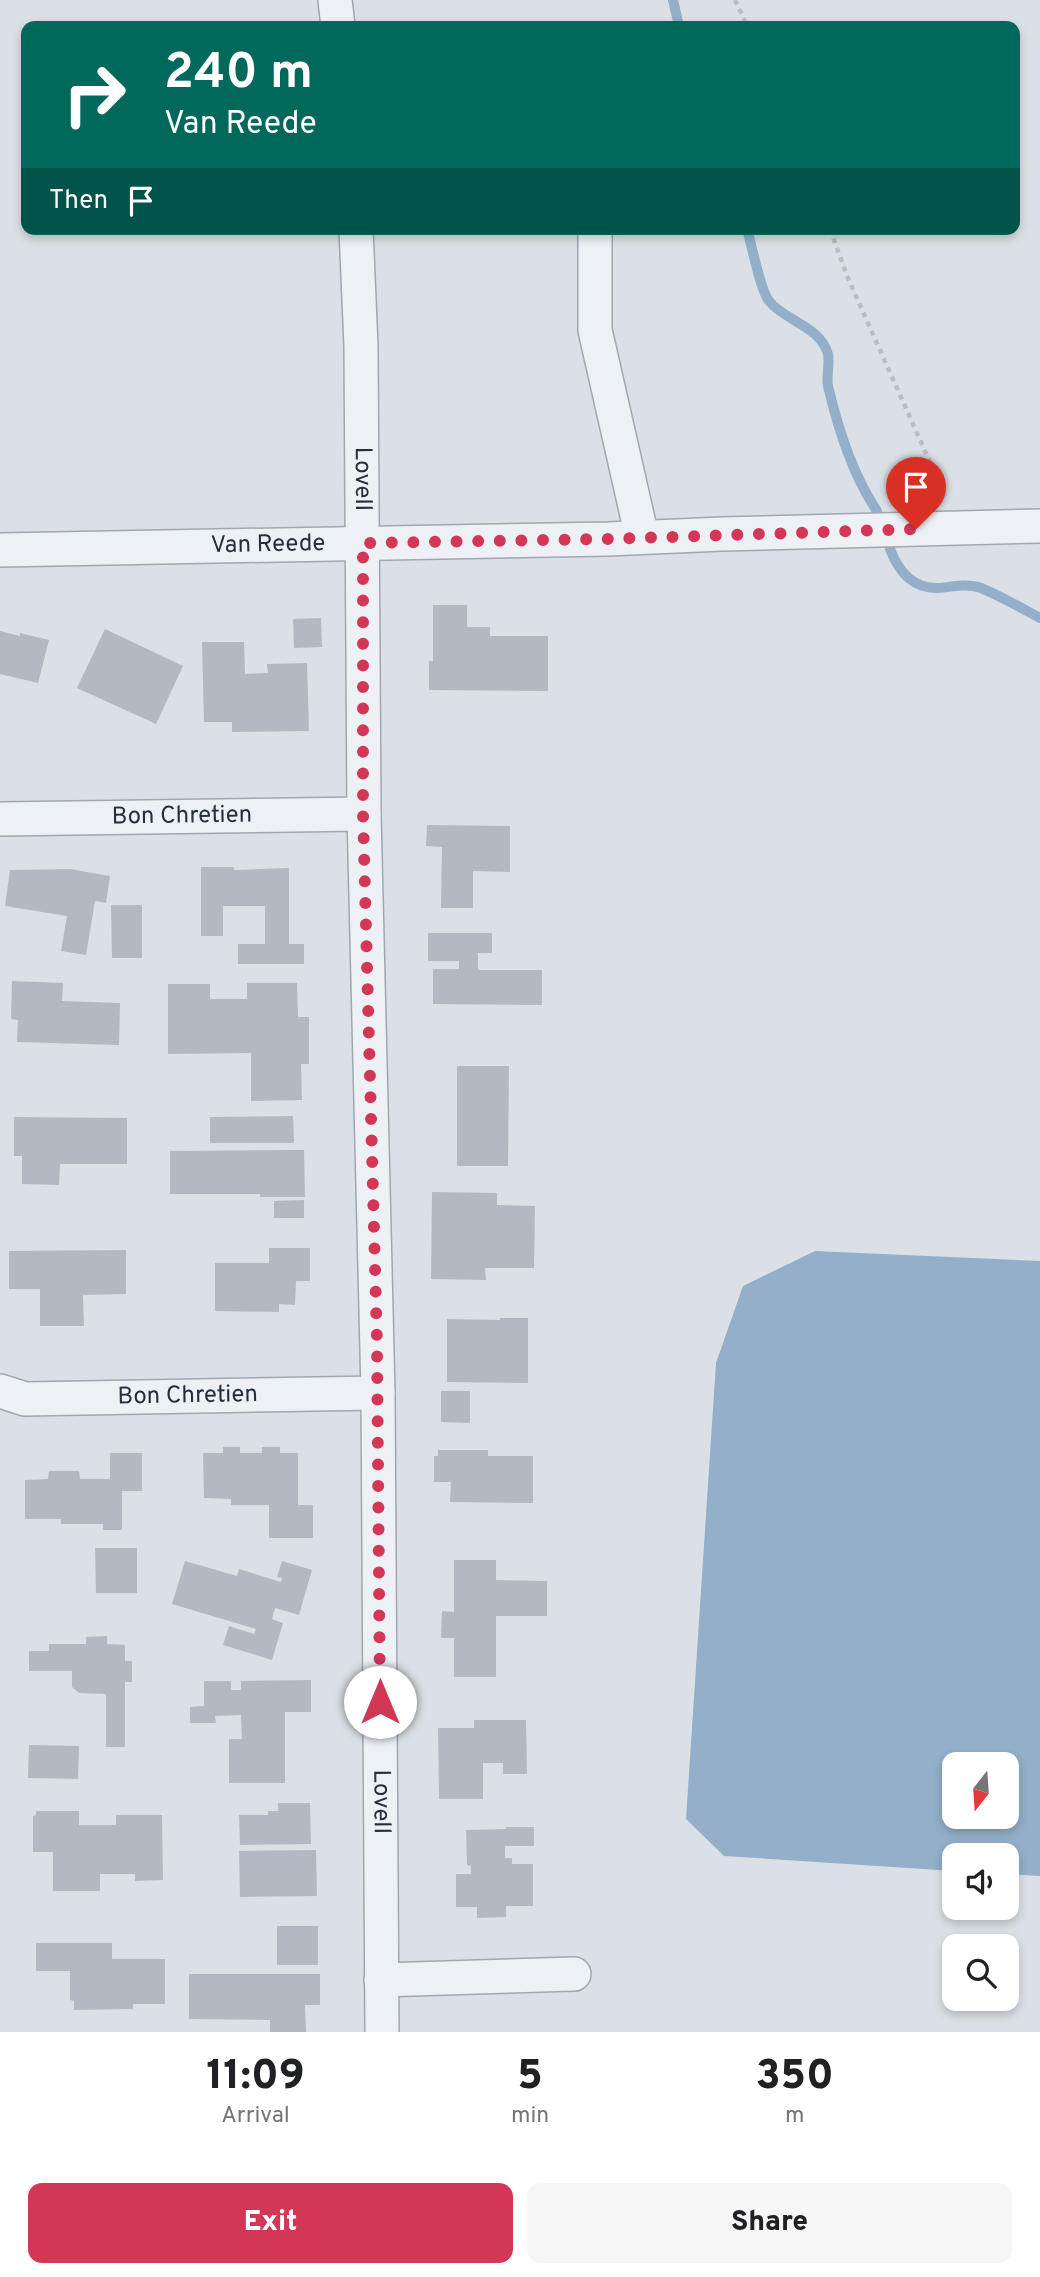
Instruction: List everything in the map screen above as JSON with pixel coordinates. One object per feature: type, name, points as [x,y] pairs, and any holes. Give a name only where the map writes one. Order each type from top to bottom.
[{"type":"street","points":[[335,0],[337,21]]},
{"type":"street","name":"Lovell","points":[[356,235],[361,346],[363,814],[378,1393],[382,2032]]},
{"type":"street","points":[[595,235],[595,330],[642,537]]},
{"type":"street","name":"Van Reede","points":[[0,551],[1040,526]]},
{"type":"street","name":"Bon Chretien","points":[[0,819],[363,814]]},
{"type":"street","name":"Bon Chretien","points":[[0,1391],[25,1399],[378,1393]]},
{"type":"street","points":[[382,1980],[574,1974]]},
{"type":"path","points":[[735,0],[745,21]]},
{"type":"path","points":[[832,235],[847,276],[945,497],[944,528]]},
{"type":"water","points":[[815,1251],[1040,1261],[1040,1876],[1019,1875],[1019,1843],[942,1843],[942,1870],[724,1856],[686,1819],[716,1363],[743,1286]]},
{"type":"building","points":[[433,605],[467,605],[467,627],[490,627],[490,636],[548,636],[548,691],[429,690],[429,661],[433,661]]},
{"type":"building","points":[[321,618],[322,647],[294,648],[293,619]]},
{"type":"building","points":[[105,629],[183,666],[156,724],[77,688]]},
{"type":"building","points":[[0,631],[49,640],[38,683],[0,674]]},
{"type":"building","points":[[202,642],[244,642],[245,674],[268,673],[267,664],[307,663],[309,731],[232,732],[232,722],[204,722]]},
{"type":"building","points":[[427,825],[510,826],[510,872],[473,871],[473,908],[441,908],[442,847],[426,846]]},
{"type":"building","points":[[201,867],[234,867],[234,870],[289,868],[289,944],[304,944],[304,964],[238,964],[238,944],[265,944],[265,906],[223,906],[223,936],[201,936]]},
{"type":"building","points":[[70,869],[110,876],[106,903],[95,901],[86,955],[61,951],[67,916],[5,906],[10,870]]},
{"type":"building","points":[[111,905],[142,905],[142,958],[112,958]]},
{"type":"building","points":[[428,933],[492,933],[492,953],[478,953],[478,970],[542,970],[542,1005],[433,1004],[433,969],[459,969],[459,961],[428,961]]},
{"type":"building","points":[[12,981],[63,983],[62,1001],[120,1003],[119,1045],[17,1042],[18,1020],[11,1019]]},
{"type":"building","points":[[247,983],[297,983],[298,1017],[309,1017],[309,1064],[301,1064],[302,1100],[251,1101],[251,1053],[168,1054],[168,984],[210,984],[210,999],[247,999]]},
{"type":"building","points":[[457,1066],[509,1066],[508,1166],[457,1166]]},
{"type":"building","points":[[293,1116],[294,1143],[210,1143],[210,1117]]},
{"type":"building","points":[[14,1117],[127,1118],[127,1164],[60,1164],[59,1185],[22,1184],[22,1156],[14,1156]]},
{"type":"building","points":[[304,1150],[305,1197],[170,1194],[170,1151]]},
{"type":"building","points":[[432,1192],[497,1193],[497,1205],[535,1206],[534,1268],[485,1268],[486,1280],[431,1279]]},
{"type":"building","points":[[304,1200],[304,1218],[274,1218],[274,1201]]},
{"type":"building","points":[[269,1248],[310,1248],[310,1281],[296,1281],[295,1305],[279,1304],[279,1312],[215,1311],[215,1263],[269,1263]]},
{"type":"building","points":[[126,1250],[126,1294],[83,1295],[84,1326],[40,1326],[40,1289],[9,1289],[9,1251]]},
{"type":"building","points":[[528,1318],[528,1383],[447,1382],[447,1319]]},
{"type":"building","points":[[441,1391],[470,1391],[470,1423],[441,1422]]},
{"type":"building","points":[[223,1447],[240,1447],[240,1453],[262,1453],[262,1447],[280,1447],[280,1453],[298,1453],[298,1505],[313,1505],[313,1538],[269,1538],[269,1505],[231,1505],[231,1499],[204,1498],[203,1453],[223,1453]]},
{"type":"building","points":[[438,1450],[488,1450],[488,1456],[533,1456],[533,1503],[450,1502],[451,1482],[434,1482],[434,1456],[438,1456]]},
{"type":"building","points":[[110,1453],[142,1453],[142,1491],[122,1491],[122,1530],[103,1530],[103,1524],[61,1524],[61,1519],[25,1519],[25,1480],[48,1479],[49,1471],[79,1471],[80,1479],[110,1479]]},
{"type":"building","points":[[95,1548],[137,1548],[137,1593],[96,1593]]},
{"type":"building","points":[[454,1560],[496,1560],[496,1580],[547,1581],[547,1616],[496,1616],[496,1677],[454,1677],[454,1638],[441,1638],[442,1611],[454,1612]]},
{"type":"building","points":[[185,1561],[237,1576],[239,1569],[281,1582],[282,1578],[277,1577],[282,1561],[312,1570],[299,1615],[275,1608],[272,1619],[283,1623],[272,1660],[223,1645],[229,1626],[254,1634],[256,1629],[172,1604]]},
{"type":"building","points":[[107,1636],[107,1644],[125,1645],[125,1661],[132,1661],[132,1682],[125,1682],[125,1747],[106,1747],[106,1694],[79,1693],[72,1687],[72,1671],[29,1671],[29,1651],[49,1651],[49,1644],[86,1644],[86,1637]]},
{"type":"building","points":[[311,1680],[311,1712],[285,1712],[285,1783],[229,1783],[229,1739],[242,1739],[241,1715],[215,1716],[216,1723],[190,1723],[190,1707],[204,1706],[204,1681],[231,1681],[231,1690],[241,1690],[241,1681]]},
{"type":"building","points":[[474,1720],[526,1720],[527,1774],[503,1774],[503,1763],[483,1763],[483,1799],[439,1799],[438,1728],[474,1728]]},
{"type":"building","points":[[29,1745],[79,1746],[78,1779],[28,1778]]},
{"type":"building","points":[[278,1803],[310,1803],[311,1844],[240,1845],[239,1815],[268,1815],[268,1811],[278,1811]]},
{"type":"building","points":[[36,1811],[79,1811],[79,1825],[116,1825],[116,1815],[162,1815],[163,1880],[135,1881],[135,1874],[100,1874],[100,1891],[53,1891],[53,1852],[33,1852],[33,1816]]},
{"type":"building","points":[[534,1827],[534,1846],[505,1846],[505,1858],[512,1858],[512,1864],[533,1864],[533,1906],[506,1906],[506,1917],[477,1918],[477,1907],[456,1907],[456,1874],[471,1874],[471,1866],[467,1865],[466,1830]]},
{"type":"building","points":[[316,1850],[317,1896],[240,1897],[239,1851]]},
{"type":"building","points":[[277,1926],[318,1926],[318,1965],[277,1965]]},
{"type":"building","points":[[36,1943],[112,1943],[112,1959],[165,1959],[165,2004],[133,2004],[133,2009],[74,2010],[74,2001],[70,2000],[70,1971],[36,1971]]},
{"type":"building","points":[[189,1974],[320,1974],[320,2005],[305,2005],[306,2032],[270,2032],[270,2020],[189,2019]]},
{"type":"waterway","points":[[673,0],[678,21]]},
{"type":"waterway","points":[[748,235],[759,277],[769,301],[810,330],[824,345],[828,354],[828,386],[841,435],[860,482],[877,511]]},
{"type":"waterway","points":[[890,549],[897,564],[913,582],[938,588],[981,588],[1040,618]]},
{"type":"route","points":[[380,1702],[377,1343],[363,814],[363,543],[608,539],[916,529]]}]
